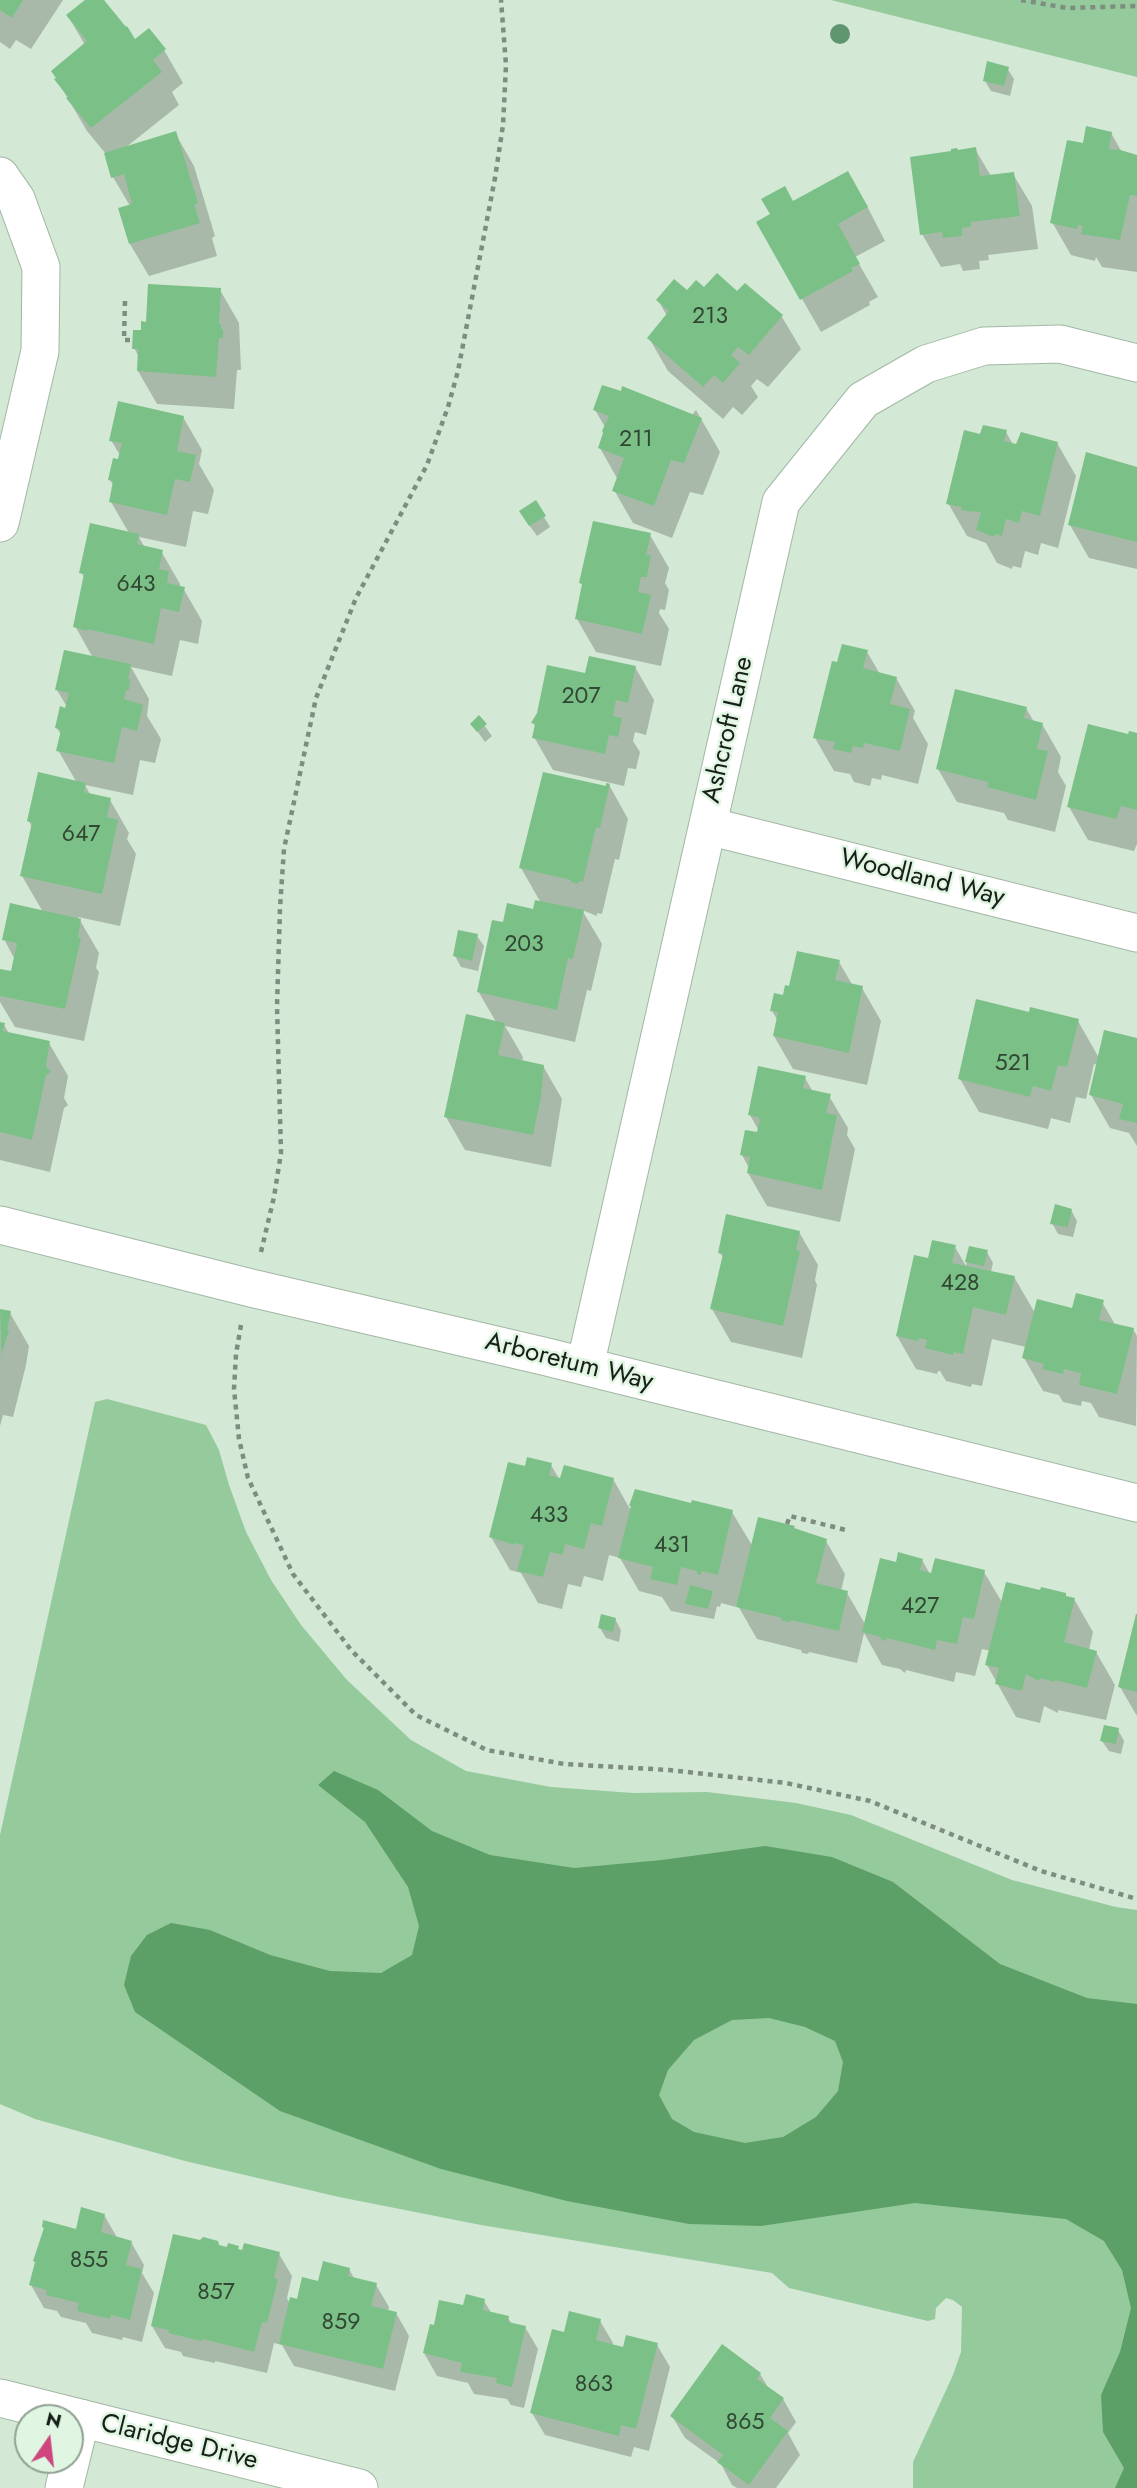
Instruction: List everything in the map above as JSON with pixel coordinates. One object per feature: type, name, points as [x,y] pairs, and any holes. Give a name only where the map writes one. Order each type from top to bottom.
[{"type":"street","points":[[0,176],[16,199],[41,267],[40,351],[0,523]]},
{"type":"street","name":"Ashcroft Lane","points":[[585,1366],[781,502],[863,400],[926,365],[985,346],[1060,344],[1137,363]]},
{"type":"street","name":"Woodland Way","points":[[708,826],[1137,933]]},
{"type":"street","name":"Arboretum Way","points":[[0,1226],[585,1366],[1137,1503]]},
{"type":"street","name":"Claridge Drive","points":[[0,2398],[24,2404]]},
{"type":"street","name":"Claridge Drive","points":[[84,2419],[359,2488]]},
{"type":"path","points":[[259,1257],[274,1197],[281,1153],[277,1006],[284,849],[316,698],[356,598],[427,466],[458,371],[503,125],[506,65],[501,0]]},
{"type":"path","points":[[1021,0],[1067,8],[1137,6]]},
{"type":"path","points":[[125,301],[124,340],[132,340]]},
{"type":"path","points":[[242,1320],[234,1389],[239,1439],[247,1478],[293,1574],[351,1650],[416,1715],[487,1750],[564,1764],[669,1770],[786,1783],[870,1801],[1041,1871],[1137,1899]]},
{"type":"path","points":[[788,1524],[790,1516],[846,1530]]},
{"type":"shaded area","points":[[831,0],[1137,0],[1137,77]]},
{"type":"shaded area","points":[[107,1399],[206,1425],[219,1450],[246,1532],[271,1580],[301,1625],[347,1680],[411,1740],[466,1771],[551,1787],[633,1793],[707,1792],[796,1803],[851,1815],[1012,1880],[1137,1910],[1137,2488],[913,2488],[913,2462],[961,2352],[962,2307],[953,2300],[946,2298],[936,2308],[935,2319],[928,2321],[789,2288],[772,2273],[481,2225],[339,2197],[185,2161],[35,2119],[0,2104],[0,1835],[95,1402]]},
{"type":"shaded area","points":[[334,1771],[378,1790],[432,1831],[490,1855],[574,1868],[662,1860],[765,1846],[832,1857],[893,1882],[1000,1964],[1087,1998],[1137,2004],[1137,2488],[1115,2488],[1124,2468],[1103,2432],[1101,2395],[1120,2352],[1131,2308],[1122,2270],[1104,2241],[1066,2219],[915,2203],[761,2226],[689,2224],[567,2201],[441,2169],[280,2111],[135,2012],[124,1985],[131,1956],[147,1935],[171,1923],[210,1930],[270,1955],[330,1971],[381,1973],[412,1955],[419,1926],[408,1887],[365,1822],[318,1785]],"holes":[[[769,2018],[805,2027],[835,2041],[843,2062],[838,2091],[816,2117],[783,2137],[745,2143],[694,2132],[672,2119],[659,2095],[668,2070],[694,2040],[732,2020]]]},
{"type":"building","points":[[0,0],[23,0],[12,18],[0,10]]},
{"type":"building","points":[[85,0],[104,0],[135,39],[149,28],[166,49],[153,60],[162,72],[91,128],[66,98],[68,97],[51,71],[87,41],[66,15]]},
{"type":"building","points":[[987,61],[1009,67],[1004,86],[983,81]]},
{"type":"building","points":[[1086,126],[1112,132],[1109,149],[1137,155],[1137,196],[1130,195],[1120,240],[1081,234],[1083,226],[1078,225],[1077,229],[1050,223],[1067,140],[1083,143]]},
{"type":"building","points":[[176,131],[198,203],[194,205],[200,223],[129,244],[118,208],[132,204],[124,174],[111,178],[104,153]]},
{"type":"building","points":[[976,147],[980,176],[1014,172],[1020,216],[971,222],[971,227],[962,228],[962,236],[943,238],[942,232],[920,235],[910,157]]},
{"type":"building","points":[[848,171],[868,207],[838,224],[860,264],[851,268],[853,271],[800,300],[756,222],[770,214],[761,199],[785,186],[793,201]]},
{"type":"building","points":[[717,273],[737,291],[745,283],[783,315],[749,355],[738,347],[731,355],[740,363],[723,383],[714,375],[703,387],[647,338],[669,311],[656,300],[674,279],[687,290],[696,280],[704,287]]},
{"type":"building","points":[[148,284],[221,288],[219,324],[223,329],[223,338],[219,338],[216,377],[137,371],[138,349],[132,349],[133,330],[141,330],[141,321],[146,322]]},
{"type":"building","points":[[602,385],[621,391],[622,386],[702,418],[684,463],[671,460],[654,506],[612,491],[624,458],[598,448],[609,416],[593,410]]},
{"type":"building","points":[[118,401],[184,416],[177,451],[196,455],[190,482],[175,479],[167,515],[109,502],[113,481],[108,480],[113,458],[118,459],[122,443],[109,441]]},
{"type":"building","points":[[983,425],[1007,430],[1004,441],[1016,444],[1021,432],[1058,442],[1040,516],[1022,511],[1019,523],[1006,519],[1002,536],[995,534],[994,537],[976,530],[981,512],[965,511],[961,510],[961,507],[946,504],[964,430],[980,434]]},
{"type":"building","points":[[1086,452],[1137,467],[1137,542],[1068,525]]},
{"type":"building","points":[[536,500],[546,516],[529,526],[519,511]]},
{"type":"building","points":[[593,521],[651,533],[646,555],[651,555],[647,577],[641,577],[638,592],[651,595],[642,634],[575,619],[582,584],[579,583]]},
{"type":"building","points":[[90,523],[139,534],[137,544],[163,550],[159,569],[169,571],[167,583],[185,587],[179,612],[161,608],[154,644],[73,627],[84,574],[79,573]]},
{"type":"building","points":[[842,644],[868,650],[863,668],[897,677],[890,704],[910,709],[900,751],[864,743],[863,748],[853,746],[851,753],[833,749],[835,742],[813,738],[832,661],[837,662]]},
{"type":"building","points":[[64,650],[131,664],[129,690],[126,690],[124,699],[143,705],[137,731],[122,727],[114,763],[56,751],[61,730],[55,728],[60,706],[65,708],[69,693],[55,690]]},
{"type":"building","points":[[589,656],[636,666],[628,703],[616,700],[613,716],[622,718],[618,737],[609,735],[605,754],[532,738],[535,724],[531,723],[537,713],[547,665],[585,673]]},
{"type":"building","points":[[955,689],[1027,707],[1024,718],[1043,723],[1037,749],[1048,751],[1036,800],[987,787],[988,782],[936,769]]},
{"type":"building","points":[[479,715],[487,724],[477,732],[470,724]]},
{"type":"building","points":[[1088,724],[1128,734],[1129,731],[1137,733],[1137,810],[1121,806],[1116,819],[1067,807]]},
{"type":"building","points":[[38,772],[86,783],[84,792],[111,798],[107,817],[118,820],[102,894],[20,876],[32,823],[27,821]]},
{"type":"building","points":[[543,772],[606,786],[606,783],[610,784],[583,882],[579,881],[578,884],[519,868]]},
{"type":"building","points":[[535,900],[584,910],[573,959],[568,958],[557,1010],[477,992],[492,920],[503,922],[507,903],[533,909]]},
{"type":"building","points":[[10,903],[81,919],[78,937],[81,938],[65,1009],[0,996],[0,969],[11,971],[17,943],[2,940]]},
{"type":"building","points":[[458,930],[478,934],[472,961],[453,956]]},
{"type":"building","points":[[797,951],[840,960],[835,980],[863,986],[849,1053],[773,1036],[778,1012],[770,1011],[774,993],[783,995],[785,985],[789,986]]},
{"type":"building","points":[[976,999],[1029,1012],[1030,1007],[1079,1019],[1067,1067],[1058,1065],[1051,1091],[1033,1086],[1030,1097],[958,1079]]},
{"type":"building","points":[[466,1014],[505,1023],[498,1055],[544,1065],[533,1135],[444,1117]]},
{"type":"building","points":[[0,1022],[5,1023],[3,1031],[50,1041],[46,1066],[51,1072],[46,1075],[32,1140],[0,1132]]},
{"type":"building","points":[[1104,1030],[1137,1038],[1137,1123],[1119,1119],[1123,1104],[1089,1095]]},
{"type":"building","points":[[758,1066],[806,1076],[803,1088],[831,1094],[826,1113],[837,1115],[822,1190],[747,1173],[750,1157],[740,1155],[745,1130],[757,1132],[760,1120],[748,1115]]},
{"type":"building","points":[[1055,1204],[1072,1209],[1068,1227],[1050,1224]]},
{"type":"building","points":[[726,1214],[800,1231],[796,1250],[800,1251],[783,1326],[710,1309],[723,1254],[718,1253]]},
{"type":"building","points":[[932,1240],[956,1245],[952,1263],[1015,1276],[1006,1315],[973,1307],[963,1354],[954,1352],[953,1355],[925,1348],[927,1340],[919,1338],[918,1341],[896,1336],[914,1255],[928,1258]]},
{"type":"building","points":[[969,1246],[988,1250],[984,1266],[965,1262]]},
{"type":"building","points":[[1076,1293],[1104,1300],[1099,1320],[1134,1328],[1117,1394],[1079,1385],[1081,1373],[1064,1369],[1063,1374],[1042,1369],[1044,1364],[1022,1358],[1037,1299],[1072,1308]]},
{"type":"building","points":[[0,1309],[11,1311],[2,1365]]},
{"type":"building","points":[[527,1457],[552,1463],[549,1475],[560,1478],[564,1465],[614,1478],[602,1526],[591,1523],[584,1549],[565,1544],[563,1555],[550,1552],[543,1577],[517,1571],[524,1545],[489,1537],[508,1462],[525,1466]]},
{"type":"building","points":[[635,1489],[733,1510],[718,1575],[702,1571],[701,1575],[697,1574],[697,1571],[681,1567],[677,1585],[650,1579],[653,1567],[618,1558]]},
{"type":"building","points":[[758,1517],[795,1526],[794,1528],[827,1539],[816,1583],[848,1591],[839,1631],[791,1620],[782,1621],[782,1618],[736,1607]]},
{"type":"building","points":[[898,1552],[923,1559],[920,1570],[931,1573],[935,1558],[985,1570],[974,1619],[963,1617],[957,1644],[937,1640],[935,1650],[887,1638],[886,1641],[862,1632],[880,1558],[896,1562]]},
{"type":"building","points":[[1006,1582],[1040,1590],[1041,1587],[1075,1598],[1064,1642],[1097,1651],[1087,1688],[1055,1680],[1040,1678],[1039,1681],[1026,1674],[1022,1691],[995,1684],[999,1668],[985,1665]]},
{"type":"building","points":[[690,1585],[713,1591],[708,1609],[685,1604]]},
{"type":"building","points":[[601,1614],[616,1618],[613,1632],[598,1628]]},
{"type":"building","points":[[1137,1614],[1137,1692],[1118,1687]]},
{"type":"building","points":[[1104,1725],[1119,1728],[1116,1744],[1100,1741]]},
{"type":"building","points":[[81,2207],[105,2214],[101,2232],[132,2241],[126,2265],[142,2269],[130,2320],[111,2315],[110,2319],[77,2311],[79,2303],[46,2295],[47,2290],[29,2285],[35,2262],[33,2261],[44,2228],[43,2220],[76,2229]]},
{"type":"building","points":[[173,2234],[200,2240],[203,2237],[227,2247],[228,2243],[239,2246],[238,2249],[242,2250],[244,2243],[280,2252],[274,2278],[278,2279],[267,2323],[262,2322],[254,2352],[168,2333],[169,2330],[151,2326]]},
{"type":"building","points":[[323,2261],[350,2268],[348,2276],[377,2283],[371,2306],[397,2312],[383,2369],[279,2344],[290,2297],[297,2299],[302,2277],[318,2281]]},
{"type":"building","points":[[466,2294],[485,2299],[483,2310],[509,2316],[508,2322],[526,2326],[512,2387],[496,2383],[497,2378],[460,2372],[462,2363],[423,2353],[430,2324],[434,2325],[439,2300],[463,2305]]},
{"type":"building","points":[[569,2311],[601,2319],[596,2340],[623,2347],[626,2335],[658,2343],[636,2429],[621,2425],[619,2436],[530,2413],[552,2329],[564,2332]]},
{"type":"building","points":[[722,2344],[761,2373],[757,2379],[784,2398],[770,2418],[788,2431],[749,2485],[717,2462],[723,2455],[670,2416]]}]
